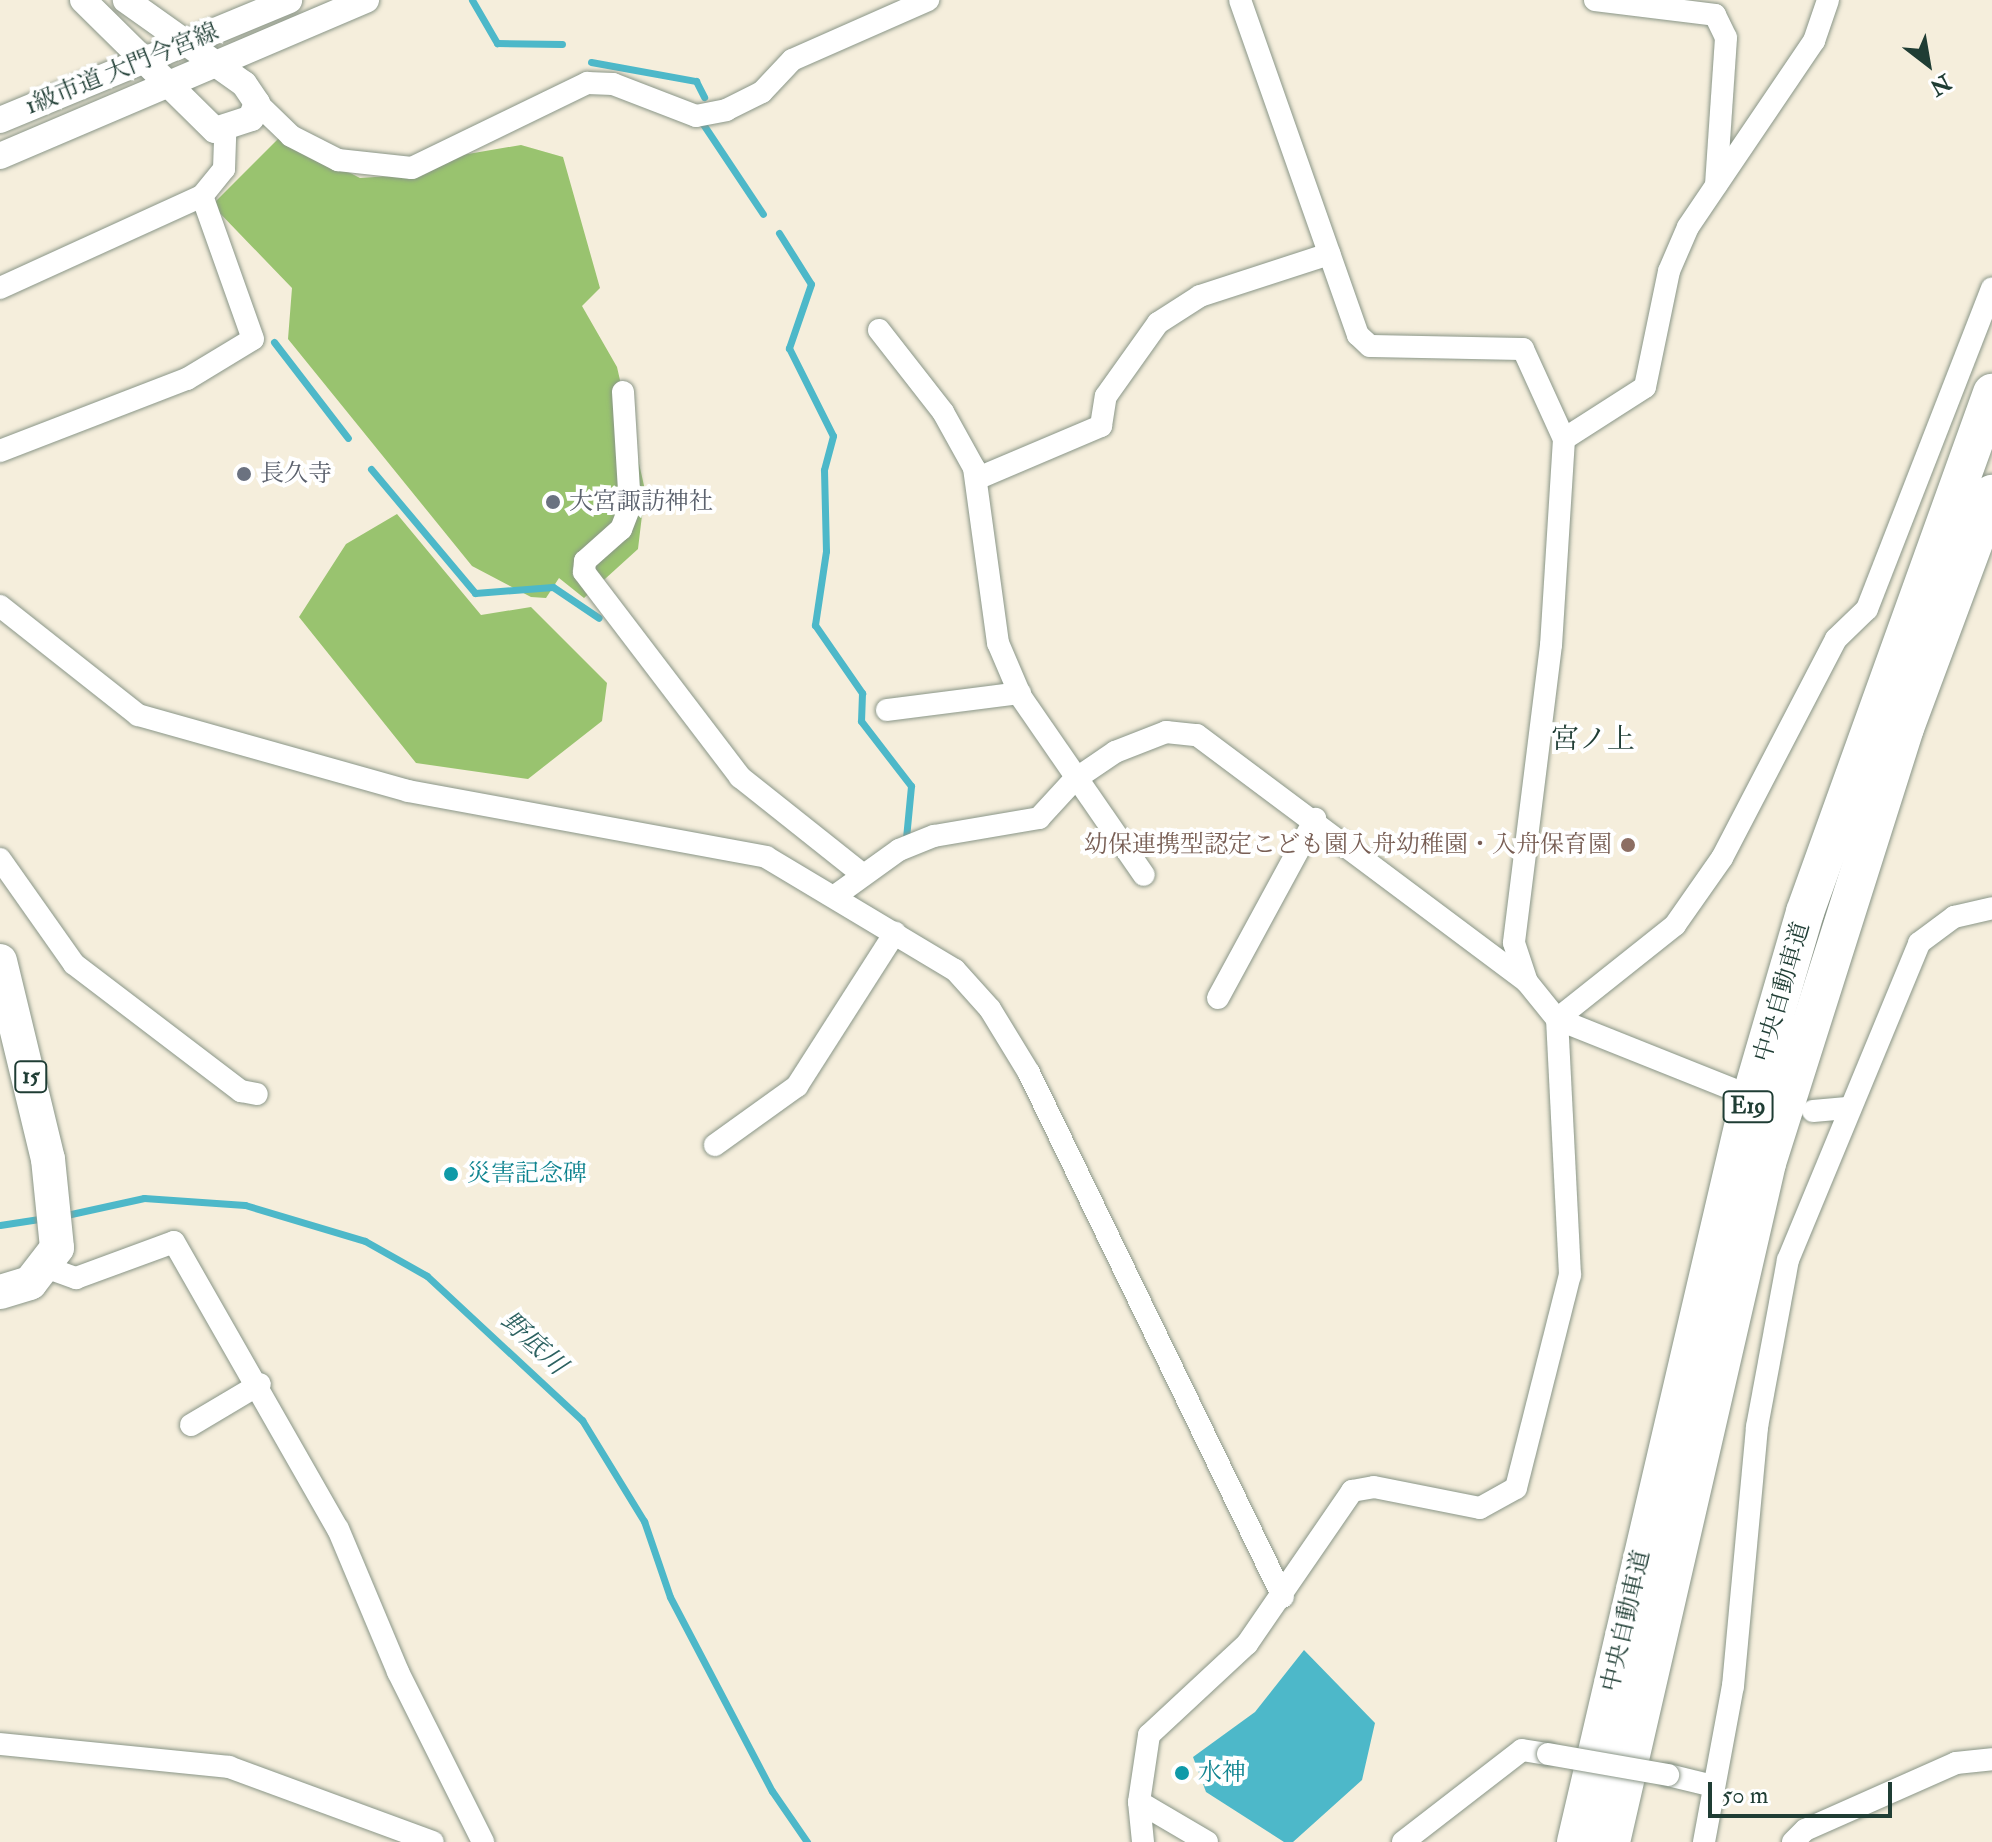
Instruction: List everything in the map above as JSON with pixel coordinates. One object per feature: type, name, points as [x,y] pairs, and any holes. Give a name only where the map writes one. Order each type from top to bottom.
[{"type":"highway","name":"中央自動車道","points":[[1576,1842],[1746,1114],[1805,912],[1992,393]]},
{"type":"highway","name":"中央自動車道","points":[[1611,1842],[1767,1163],[1905,728],[1992,494]]},
{"type":"main road","name":"15","points":[[0,961],[54,1195],[52,1258]]},
{"type":"main road","points":[[3,1289],[52,1258]]},
{"type":"street","points":[[83,0],[145,59],[202,121],[225,131]]},
{"type":"street","points":[[126,0],[145,19],[189,39],[291,136],[338,160],[412,168],[587,83],[613,84],[696,116],[726,110],[762,92],[792,60],[928,0]]},
{"type":"street","name":"1級市道 大門今宮線","points":[[0,120],[289,0]]},
{"type":"street","points":[[0,156],[366,0]]},
{"type":"street","points":[[1240,0],[1358,335],[1370,346],[1523,349],[1564,439],[1551,645],[1514,943],[1527,982]]},
{"type":"street","points":[[1595,0],[1686,4],[1715,15],[1726,38],[1716,186]]},
{"type":"street","points":[[1564,439],[1645,387],[1669,271],[1716,186],[1814,41],[1828,0]]},
{"type":"street","points":[[225,131],[251,118],[257,103]]},
{"type":"street","points":[[0,288],[202,196],[224,169],[225,131]]},
{"type":"street","points":[[0,451],[187,379],[253,339],[202,196]]},
{"type":"street","points":[[976,479],[1101,426],[1106,396],[1158,323],[1179,309],[1329,254]]},
{"type":"street","points":[[1557,1019],[1675,925],[1722,858],[1836,639],[1867,609],[1992,289]]},
{"type":"street","points":[[879,330],[943,412],[976,479],[998,643],[1020,693],[1074,780],[1144,875]]},
{"type":"street","points":[[623,392],[630,506],[621,529],[585,561],[584,572],[740,777],[862,874]]},
{"type":"street","points":[[0,606],[138,715],[408,791],[766,857],[955,970],[1008,1035],[1283,1597]]},
{"type":"street","points":[[887,710],[1020,693]]},
{"type":"street","points":[[835,896],[862,874],[934,836],[1039,818],[1074,780],[1115,752],[1166,732],[1197,735],[1315,819],[1527,982],[1557,1019],[1732,1089]]},
{"type":"street","points":[[1218,998],[1315,819]]},
{"type":"street","points":[[0,859],[74,964],[241,1091],[257,1094]]},
{"type":"street","points":[[1704,1842],[1733,1686],[1757,1427],[1788,1260],[1919,943],[1954,917],[1992,908]]},
{"type":"street","points":[[715,1145],[797,1086],[895,933]]},
{"type":"street","points":[[1143,1842],[1139,1802],[1149,1735],[1247,1644],[1283,1597],[1352,1491],[1374,1487],[1480,1508],[1508,1495],[1526,1467],[1570,1275],[1557,1019]]},
{"type":"street","points":[[1813,1111],[1850,1108]]},
{"type":"street","points":[[52,1258],[76,1278],[174,1242],[260,1384],[338,1529],[398,1672],[483,1842]]},
{"type":"street","points":[[191,1425],[260,1384]]},
{"type":"street","points":[[0,1744],[229,1767],[433,1842]]},
{"type":"street","points":[[1403,1842],[1522,1750],[1668,1775],[1713,1786]]},
{"type":"street","points":[[1793,1842],[1805,1830],[1956,1763],[1992,1759]]},
{"type":"street","points":[[1139,1802],[1207,1842]]},
{"type":"green space","points":[[280,137],[360,178],[420,174],[462,155],[521,145],[563,157],[600,288],[582,306],[617,367],[645,490],[638,549],[584,598],[559,578],[546,598],[531,597],[472,566],[288,339],[292,288],[212,205]]},
{"type":"green space","points":[[397,514],[481,615],[531,607],[607,683],[602,721],[528,779],[416,763],[299,617],[346,544]]},
{"type":"water","points":[[1304,1650],[1375,1723],[1362,1780],[1293,1842],[1284,1842],[1206,1792],[1193,1757],[1255,1712]]},
{"type":"waterway","points":[[472,0],[497,43],[562,44]]},
{"type":"waterway","points":[[591,62],[696,81],[704,97]]},
{"type":"waterway","points":[[703,124],[763,214]]},
{"type":"waterway","points":[[779,233],[811,284],[789,348],[833,436],[824,470],[826,551],[815,625],[862,693],[861,721],[911,786],[906,838]]},
{"type":"waterway","points":[[274,342],[348,438]]},
{"type":"waterway","points":[[371,469],[475,593],[553,587],[599,618]]},
{"type":"waterway","name":"野底川","points":[[62,1216],[144,1198],[245,1205],[365,1241],[427,1276],[582,1420],[644,1521],[670,1597],[772,1791],[807,1842]]},
{"type":"waterway","name":"野底川","points":[[0,1225],[45,1218]]},
{"type":"place","name":"長久寺","points":[[244,474]]},
{"type":"place","name":"大宮諏訪神社","points":[[553,502]]},
{"type":"place","name":"幼保連携型認定こども園入舟幼稚園・入舟保育園","points":[[1628,845]]},
{"type":"place","name":"災害記念碑","points":[[451,1174]]},
{"type":"place","name":"水神","points":[[1182,1773]]},
{"type":"district","name":"宮ノ上","points":[[1593,740]]}]
